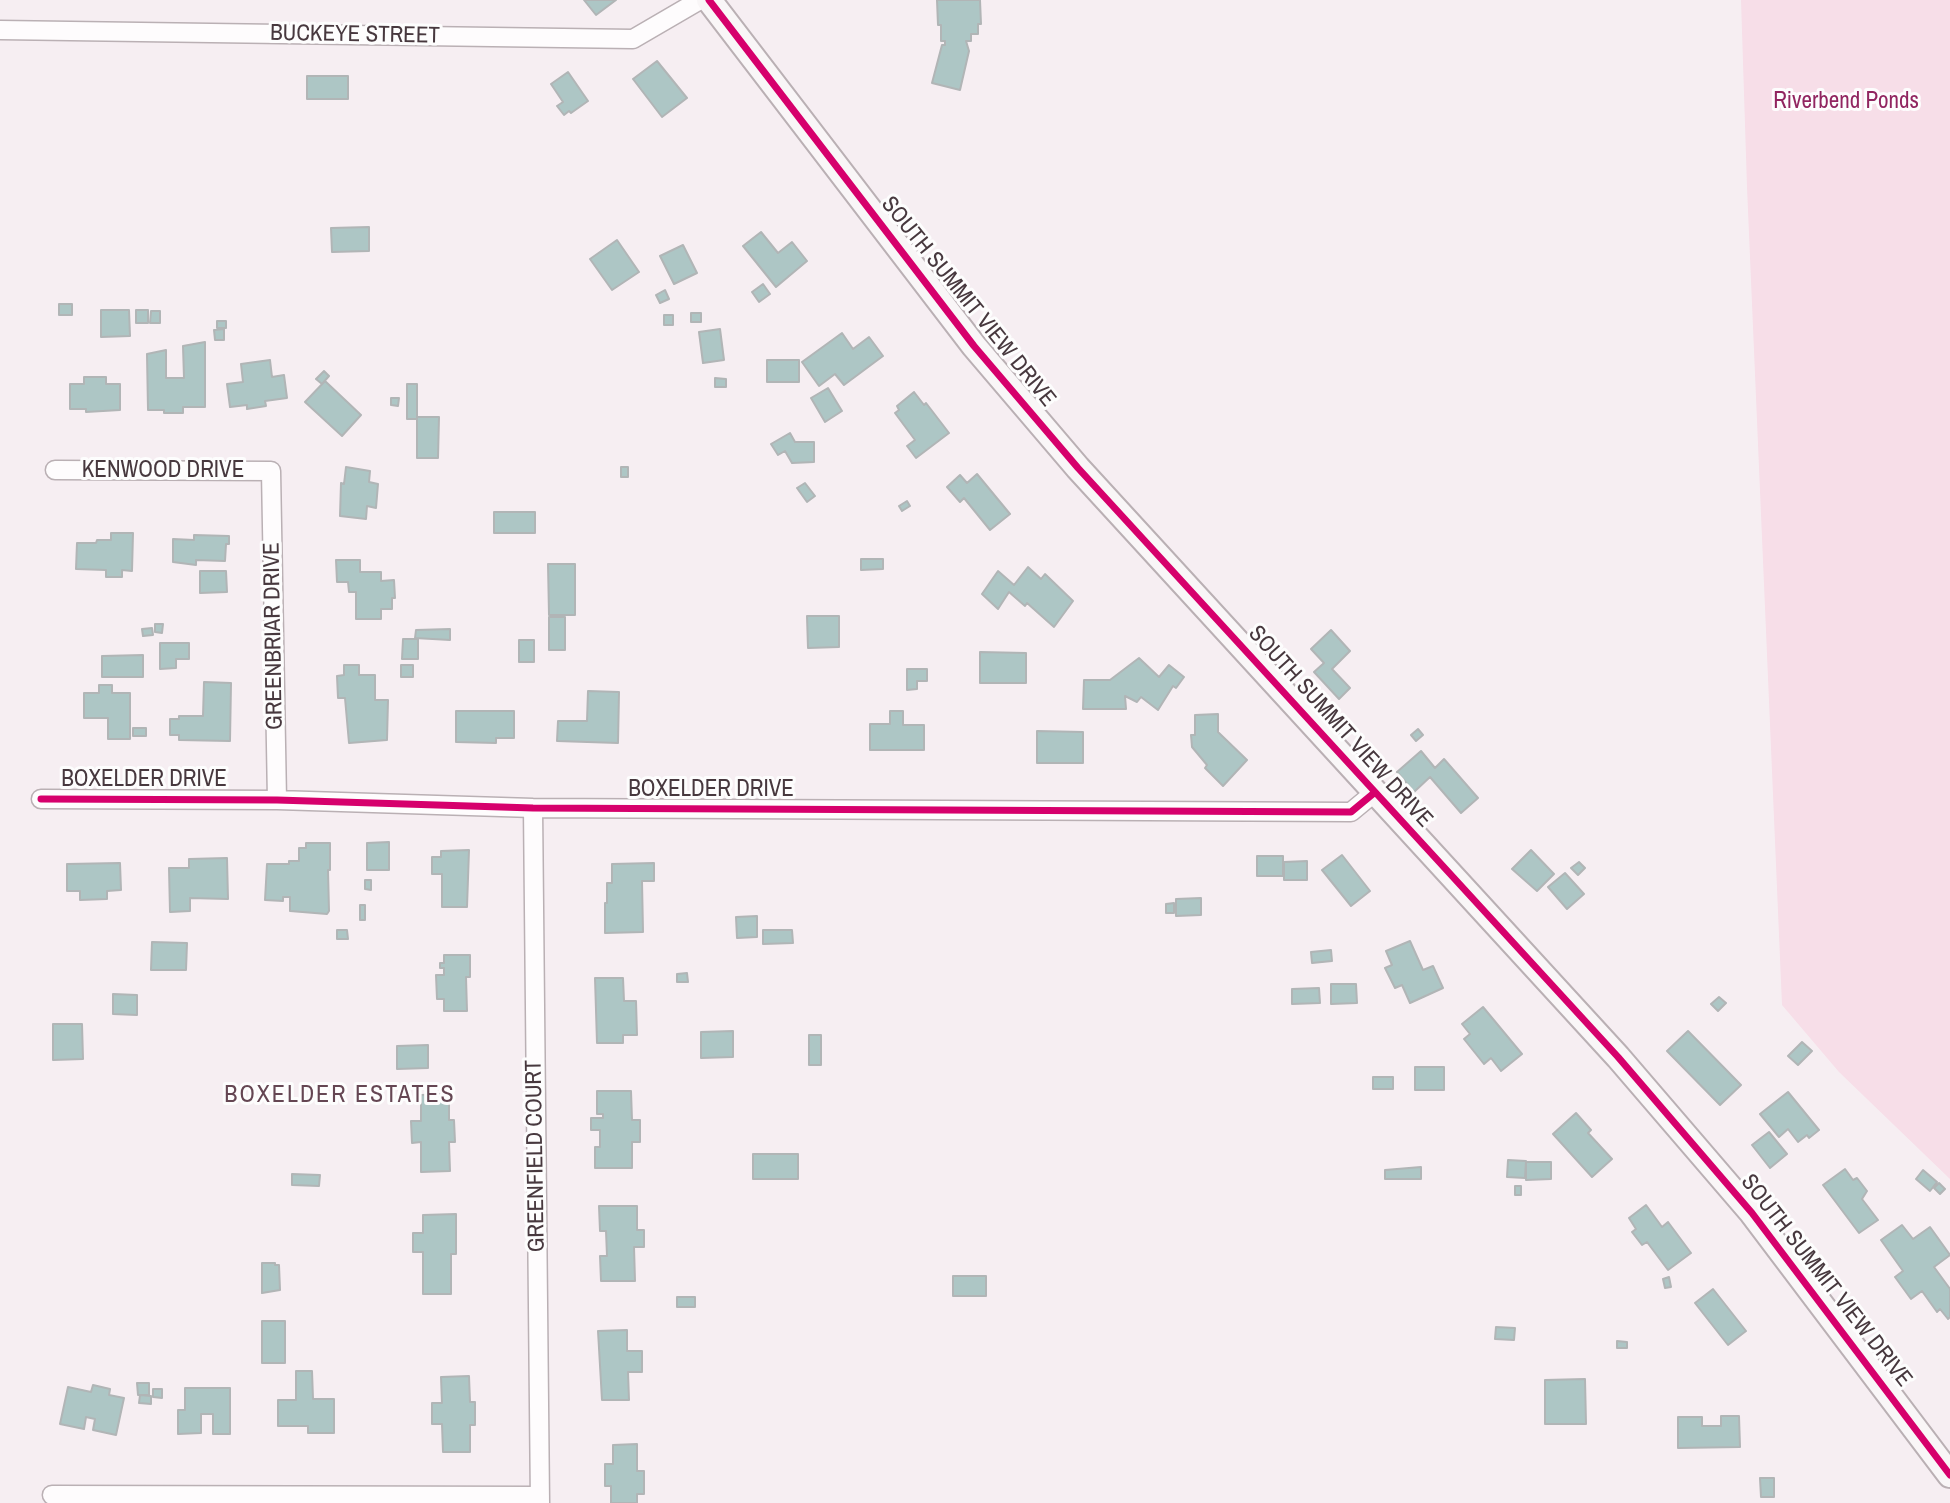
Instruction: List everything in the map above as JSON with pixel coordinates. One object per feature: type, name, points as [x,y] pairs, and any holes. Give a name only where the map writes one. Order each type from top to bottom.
[{"type":"street","name":"BUCKEYE STREET","points":[[0,30],[633,39],[700,0]]},
{"type":"street","name":"SOUTH SUMMIT VIEW DRIVE","points":[[709,0],[974,346],[1078,468],[1618,1057],[1752,1213],[1950,1475]]},
{"type":"street","name":"KENWOOD DRIVE","points":[[54,470],[271,471]]},
{"type":"street","name":"GREENBRIAR DRIVE","points":[[271,471],[277,800]]},
{"type":"street","name":"BOXELDER DRIVE","points":[[41,799],[277,800],[533,808],[1351,812],[1374,793]]},
{"type":"street","name":"GREENFIELD COURT","points":[[533,808],[540,1499]]},
{"type":"street","points":[[52,1495],[540,1499]]},
{"type":"green space","name":"Riverbend Ponds","points":[[1741,0],[1950,0],[1950,1179],[1839,1072],[1782,1005]]},
{"type":"building","points":[[584,0],[616,0],[596,15]]},
{"type":"building","points":[[937,0],[980,0],[981,24],[978,24],[978,34],[971,34],[971,41],[966,41],[969,51],[960,90],[932,83],[942,45],[945,45],[945,41],[941,41],[941,25],[938,25]]},
{"type":"building","points":[[657,61],[687,98],[662,117],[633,79]]},
{"type":"building","points":[[568,72],[588,101],[564,115],[557,106],[563,102],[551,84]]},
{"type":"building","points":[[307,76],[348,76],[348,99],[307,99]]},
{"type":"building","points":[[369,227],[369,251],[332,252],[331,228]]},
{"type":"building","points":[[761,232],[778,253],[792,242],[807,261],[776,287],[743,246]]},
{"type":"building","points":[[617,240],[639,272],[612,290],[590,259]]},
{"type":"building","points":[[683,245],[697,273],[674,284],[660,256]]},
{"type":"building","points":[[763,284],[770,294],[759,302],[752,292]]},
{"type":"building","points":[[665,290],[669,299],[660,303],[656,295]]},
{"type":"building","points":[[59,304],[72,304],[72,315],[59,315]]},
{"type":"building","points":[[101,310],[129,310],[130,336],[101,337]]},
{"type":"building","points":[[136,310],[148,310],[148,323],[136,323]]},
{"type":"building","points":[[151,311],[160,311],[160,323],[150,323]]},
{"type":"building","points":[[691,313],[701,313],[701,322],[691,322]]},
{"type":"building","points":[[664,315],[673,315],[673,325],[664,325]]},
{"type":"building","points":[[217,321],[226,321],[226,328],[217,328]]},
{"type":"building","points":[[224,329],[224,340],[215,340],[214,330]]},
{"type":"building","points":[[720,329],[724,360],[703,363],[699,332]]},
{"type":"building","points":[[842,333],[853,349],[869,337],[883,356],[844,385],[835,374],[819,386],[802,362]]},
{"type":"building","points":[[205,342],[205,407],[183,407],[183,413],[148,410],[147,354],[166,350],[166,378],[184,378],[183,346]]},
{"type":"building","points":[[270,360],[272,377],[284,375],[287,398],[265,401],[266,406],[247,409],[247,405],[230,407],[227,384],[243,382],[241,364]]},
{"type":"building","points":[[767,360],[799,360],[799,382],[767,382]]},
{"type":"building","points":[[324,371],[329,376],[322,384],[316,379]]},
{"type":"building","points":[[84,377],[106,377],[106,384],[120,384],[120,410],[86,412],[86,409],[70,409],[70,384],[84,384]]},
{"type":"building","points":[[715,378],[726,379],[726,387],[715,387]]},
{"type":"building","points":[[325,381],[361,415],[342,436],[305,402]]},
{"type":"building","points":[[407,384],[417,384],[417,419],[407,419]]},
{"type":"building","points":[[828,388],[842,411],[825,422],[811,398]]},
{"type":"building","points":[[914,392],[949,433],[916,458],[907,446],[915,440],[895,413],[899,410],[897,406]]},
{"type":"building","points":[[391,398],[399,398],[398,406],[391,405]]},
{"type":"building","points":[[417,417],[439,417],[438,458],[417,458]]},
{"type":"building","points":[[790,433],[795,442],[814,442],[814,462],[792,463],[785,451],[778,455],[771,444]]},
{"type":"building","points":[[346,467],[370,471],[369,482],[378,484],[376,508],[367,506],[366,519],[340,516],[341,483],[344,484]]},
{"type":"building","points":[[621,467],[628,467],[628,477],[621,477]]},
{"type":"building","points":[[977,474],[1010,514],[990,530],[964,498],[960,502],[947,487],[960,475],[967,483]]},
{"type":"building","points":[[805,483],[815,496],[807,502],[797,488]]},
{"type":"building","points":[[907,501],[910,506],[902,511],[899,506]]},
{"type":"building","points":[[494,512],[535,512],[535,533],[494,533]]},
{"type":"building","points":[[111,533],[133,533],[132,571],[122,570],[122,577],[106,577],[106,570],[76,569],[77,543],[111,540]]},
{"type":"building","points":[[194,535],[229,536],[225,561],[196,560],[196,565],[173,562],[173,539],[194,540]]},
{"type":"building","points":[[861,559],[883,559],[883,569],[861,570]]},
{"type":"building","points":[[336,560],[360,560],[360,572],[381,572],[381,581],[394,580],[395,598],[392,598],[392,609],[381,609],[381,619],[356,619],[356,592],[349,592],[348,582],[337,582]]},
{"type":"building","points":[[548,564],[575,564],[575,615],[549,615]]},
{"type":"building","points":[[1028,567],[1041,579],[1045,574],[1073,601],[1054,627],[1027,603],[1025,606],[1009,592],[998,609],[982,594],[998,571],[1014,585]]},
{"type":"building","points":[[200,571],[226,571],[227,592],[200,593]]},
{"type":"building","points":[[807,616],[839,616],[839,647],[808,648]]},
{"type":"building","points":[[549,617],[565,617],[565,650],[549,650]]},
{"type":"building","points":[[155,624],[163,624],[162,633],[155,632]]},
{"type":"building","points":[[152,628],[153,635],[143,636],[142,629]]},
{"type":"building","points":[[450,629],[450,640],[415,638],[416,630]]},
{"type":"building","points":[[1331,630],[1350,651],[1332,669],[1350,688],[1339,699],[1314,672],[1324,663],[1311,649]]},
{"type":"building","points":[[403,639],[418,639],[418,659],[402,659]]},
{"type":"building","points":[[519,640],[534,640],[534,662],[519,662]]},
{"type":"building","points":[[160,643],[189,643],[189,659],[176,659],[176,668],[160,669]]},
{"type":"building","points":[[980,652],[1026,653],[1026,683],[980,683]]},
{"type":"building","points":[[143,655],[143,677],[102,677],[102,656]]},
{"type":"building","points":[[1139,658],[1159,677],[1169,665],[1184,677],[1176,688],[1173,686],[1158,710],[1141,697],[1137,702],[1125,696],[1126,709],[1083,709],[1084,680],[1110,680]]},
{"type":"building","points":[[344,665],[359,665],[359,675],[375,675],[375,700],[388,700],[387,740],[349,743],[345,698],[338,698],[337,676],[344,675]]},
{"type":"building","points":[[401,665],[413,665],[413,677],[401,677]]},
{"type":"building","points":[[907,669],[927,669],[927,681],[917,681],[917,689],[907,690]]},
{"type":"building","points":[[204,682],[231,683],[230,741],[179,740],[179,735],[170,735],[170,719],[179,719],[179,716],[203,716]]},
{"type":"building","points":[[99,685],[112,685],[112,693],[130,693],[130,739],[108,739],[108,718],[84,718],[84,693],[99,693]]},
{"type":"building","points":[[588,691],[619,692],[618,743],[557,741],[558,721],[587,721]]},
{"type":"building","points":[[456,711],[514,711],[514,738],[496,738],[496,743],[456,742]]},
{"type":"building","points":[[890,711],[903,711],[903,725],[924,725],[924,750],[870,750],[870,724],[890,724]]},
{"type":"building","points":[[1218,714],[1218,732],[1247,760],[1223,786],[1205,768],[1207,765],[1192,747],[1191,735],[1195,735],[1195,715]]},
{"type":"building","points":[[133,728],[146,728],[146,736],[133,736]]},
{"type":"building","points":[[1418,729],[1423,735],[1416,741],[1411,735]]},
{"type":"building","points":[[1037,731],[1083,732],[1083,763],[1037,763]]},
{"type":"building","points":[[1421,751],[1435,768],[1444,759],[1478,798],[1461,813],[1430,777],[1414,792],[1397,772]]},
{"type":"building","points":[[389,842],[389,870],[367,870],[367,843]]},
{"type":"building","points":[[306,843],[330,843],[327,914],[290,911],[290,897],[283,897],[283,901],[265,900],[267,864],[299,861],[299,848],[306,848]]},
{"type":"building","points":[[469,850],[467,907],[442,907],[442,874],[432,874],[432,857],[441,857],[441,851]]},
{"type":"building","points":[[1531,850],[1554,874],[1537,891],[1512,869]]},
{"type":"building","points":[[1342,855],[1370,891],[1351,906],[1322,870]]},
{"type":"building","points":[[1257,856],[1283,856],[1283,876],[1257,876]]},
{"type":"building","points":[[227,858],[228,899],[190,898],[190,911],[170,912],[169,868],[189,868],[189,859]]},
{"type":"building","points":[[1307,861],[1307,880],[1284,880],[1284,862]]},
{"type":"building","points":[[1579,862],[1585,868],[1578,875],[1571,868]]},
{"type":"building","points":[[120,863],[121,890],[107,891],[107,899],[80,900],[80,891],[67,891],[67,864]]},
{"type":"building","points":[[654,863],[654,881],[642,881],[643,932],[605,933],[607,883],[612,883],[612,864]]},
{"type":"building","points":[[1565,873],[1584,894],[1567,909],[1548,887]]},
{"type":"building","points":[[365,880],[371,880],[371,890],[365,889]]},
{"type":"building","points":[[1201,898],[1201,915],[1176,916],[1176,899]]},
{"type":"building","points":[[1174,903],[1174,913],[1166,913],[1166,904]]},
{"type":"building","points":[[360,905],[365,905],[365,920],[360,920]]},
{"type":"building","points":[[757,916],[757,937],[737,938],[736,917]]},
{"type":"building","points":[[337,930],[347,930],[348,939],[337,939]]},
{"type":"building","points":[[763,930],[792,930],[793,943],[763,944]]},
{"type":"building","points":[[1410,941],[1423,970],[1433,966],[1443,988],[1410,1003],[1402,985],[1395,988],[1385,968],[1392,965],[1386,951]]},
{"type":"building","points":[[152,942],[187,943],[186,970],[151,970]]},
{"type":"building","points":[[1331,950],[1332,961],[1312,963],[1311,952]]},
{"type":"building","points":[[444,955],[470,955],[470,977],[466,977],[467,1011],[444,1011],[444,999],[437,999],[436,975],[444,975],[444,968],[440,968],[440,963],[444,963]]},
{"type":"building","points":[[687,973],[688,982],[677,982],[677,974]]},
{"type":"building","points":[[595,978],[623,978],[624,1001],[636,1001],[637,1035],[623,1035],[623,1043],[597,1043]]},
{"type":"building","points":[[1331,984],[1356,984],[1357,1003],[1331,1004]]},
{"type":"building","points":[[1319,988],[1320,1003],[1292,1004],[1292,989]]},
{"type":"building","points":[[113,994],[137,995],[137,1015],[113,1014]]},
{"type":"building","points":[[1719,997],[1726,1003],[1718,1011],[1711,1004]]},
{"type":"building","points":[[1483,1007],[1522,1054],[1501,1071],[1491,1058],[1484,1064],[1464,1039],[1470,1034],[1462,1024]]},
{"type":"building","points":[[53,1024],[82,1024],[83,1059],[53,1060]]},
{"type":"building","points":[[733,1031],[733,1057],[701,1058],[701,1032]]},
{"type":"building","points":[[1688,1031],[1741,1085],[1720,1105],[1667,1051]]},
{"type":"building","points":[[809,1035],[821,1035],[821,1065],[809,1065]]},
{"type":"building","points":[[1802,1042],[1812,1051],[1798,1065],[1788,1056]]},
{"type":"building","points":[[428,1045],[428,1068],[397,1069],[397,1046]]},
{"type":"building","points":[[1415,1067],[1444,1067],[1444,1090],[1415,1090]]},
{"type":"building","points":[[1373,1077],[1393,1077],[1393,1089],[1373,1089]]},
{"type":"building","points":[[597,1091],[631,1091],[632,1120],[640,1120],[640,1142],[632,1142],[632,1168],[595,1168],[595,1147],[600,1147],[600,1130],[591,1130],[591,1118],[603,1118],[603,1114],[597,1114]]},
{"type":"building","points":[[1788,1092],[1819,1130],[1798,1142],[1788,1129],[1779,1137],[1760,1114]]},
{"type":"building","points":[[449,1094],[449,1120],[454,1120],[455,1142],[449,1142],[450,1171],[421,1172],[421,1142],[412,1143],[411,1121],[421,1121],[421,1095]]},
{"type":"building","points":[[1576,1113],[1591,1130],[1588,1133],[1612,1159],[1592,1177],[1553,1134]]},
{"type":"building","points":[[1769,1132],[1787,1154],[1770,1168],[1752,1145]]},
{"type":"building","points":[[753,1154],[798,1154],[798,1179],[753,1179]]},
{"type":"building","points":[[1508,1160],[1526,1161],[1525,1178],[1507,1177]]},
{"type":"building","points":[[1526,1162],[1551,1162],[1551,1179],[1526,1180]]},
{"type":"building","points":[[1421,1167],[1421,1179],[1385,1179],[1385,1170]]},
{"type":"building","points":[[1845,1169],[1853,1180],[1857,1178],[1867,1191],[1862,1199],[1878,1220],[1859,1233],[1823,1185]]},
{"type":"building","points":[[1923,1170],[1937,1182],[1930,1191],[1916,1179]]},
{"type":"building","points":[[292,1174],[320,1175],[319,1186],[292,1185]]},
{"type":"building","points":[[1939,1183],[1945,1189],[1940,1194],[1934,1188]]},
{"type":"building","points":[[1515,1186],[1521,1186],[1521,1195],[1515,1195]]},
{"type":"building","points":[[1646,1205],[1662,1227],[1668,1222],[1691,1253],[1668,1270],[1647,1242],[1642,1245],[1632,1232],[1636,1229],[1629,1218]]},
{"type":"building","points":[[599,1206],[637,1206],[637,1230],[644,1230],[644,1247],[634,1247],[635,1281],[601,1281],[600,1256],[607,1256],[606,1231],[600,1231]]},
{"type":"building","points":[[456,1214],[456,1254],[451,1254],[451,1294],[423,1294],[423,1252],[413,1252],[413,1233],[423,1233],[423,1215]]},
{"type":"building","points":[[1902,1225],[1913,1239],[1930,1227],[1950,1255],[1934,1267],[1950,1289],[1948,1319],[1940,1309],[1937,1312],[1922,1291],[1911,1299],[1895,1277],[1903,1271],[1881,1240]]},
{"type":"building","points":[[262,1263],[279,1265],[280,1290],[262,1293]]},
{"type":"building","points":[[953,1276],[986,1276],[986,1296],[953,1296]]},
{"type":"building","points":[[1669,1277],[1671,1287],[1665,1288],[1663,1279]]},
{"type":"building","points":[[1713,1289],[1746,1331],[1728,1345],[1695,1303]]},
{"type":"building","points":[[677,1297],[695,1297],[695,1307],[677,1307]]},
{"type":"building","points":[[262,1321],[285,1321],[285,1363],[262,1363]]},
{"type":"building","points":[[1496,1327],[1515,1328],[1514,1340],[1495,1339]]},
{"type":"building","points":[[627,1330],[627,1351],[642,1351],[642,1372],[628,1372],[629,1400],[602,1400],[598,1331]]},
{"type":"building","points":[[1617,1341],[1627,1342],[1627,1348],[1617,1348]]},
{"type":"building","points":[[296,1371],[312,1371],[313,1399],[334,1399],[334,1433],[308,1433],[308,1426],[278,1426],[278,1400],[296,1400]]},
{"type":"building","points":[[469,1376],[470,1402],[475,1402],[475,1425],[470,1425],[470,1452],[443,1452],[442,1424],[432,1424],[432,1403],[442,1403],[441,1377]]},
{"type":"building","points":[[1585,1379],[1586,1424],[1545,1424],[1545,1380]]},
{"type":"building","points":[[137,1383],[149,1383],[149,1395],[138,1395]]},
{"type":"building","points":[[93,1385],[110,1389],[109,1395],[124,1398],[116,1435],[93,1430],[95,1419],[86,1417],[84,1429],[60,1424],[68,1387],[91,1392]]},
{"type":"building","points":[[185,1388],[230,1388],[230,1434],[213,1434],[213,1414],[201,1414],[201,1433],[178,1434],[178,1410],[185,1410]]},
{"type":"building","points":[[153,1389],[162,1389],[162,1398],[153,1397]]},
{"type":"building","points":[[140,1395],[151,1396],[151,1404],[139,1403]]},
{"type":"building","points":[[1721,1416],[1739,1416],[1740,1447],[1678,1448],[1678,1417],[1702,1417],[1702,1426],[1721,1426]]},
{"type":"building","points":[[637,1444],[637,1471],[644,1471],[644,1494],[637,1494],[637,1503],[611,1503],[611,1486],[605,1486],[605,1464],[613,1464],[613,1445]]},
{"type":"building","points":[[1760,1478],[1774,1478],[1774,1497],[1761,1497]]},
{"type":"cycle path","points":[[709,0],[974,346],[1078,468],[1618,1057],[1752,1213],[1950,1475]]},
{"type":"cycle path","points":[[41,799],[277,800],[533,808],[1351,812],[1374,793]]},
{"type":"district","name":"BOXELDER ESTATES","points":[[340,1096]]}]
